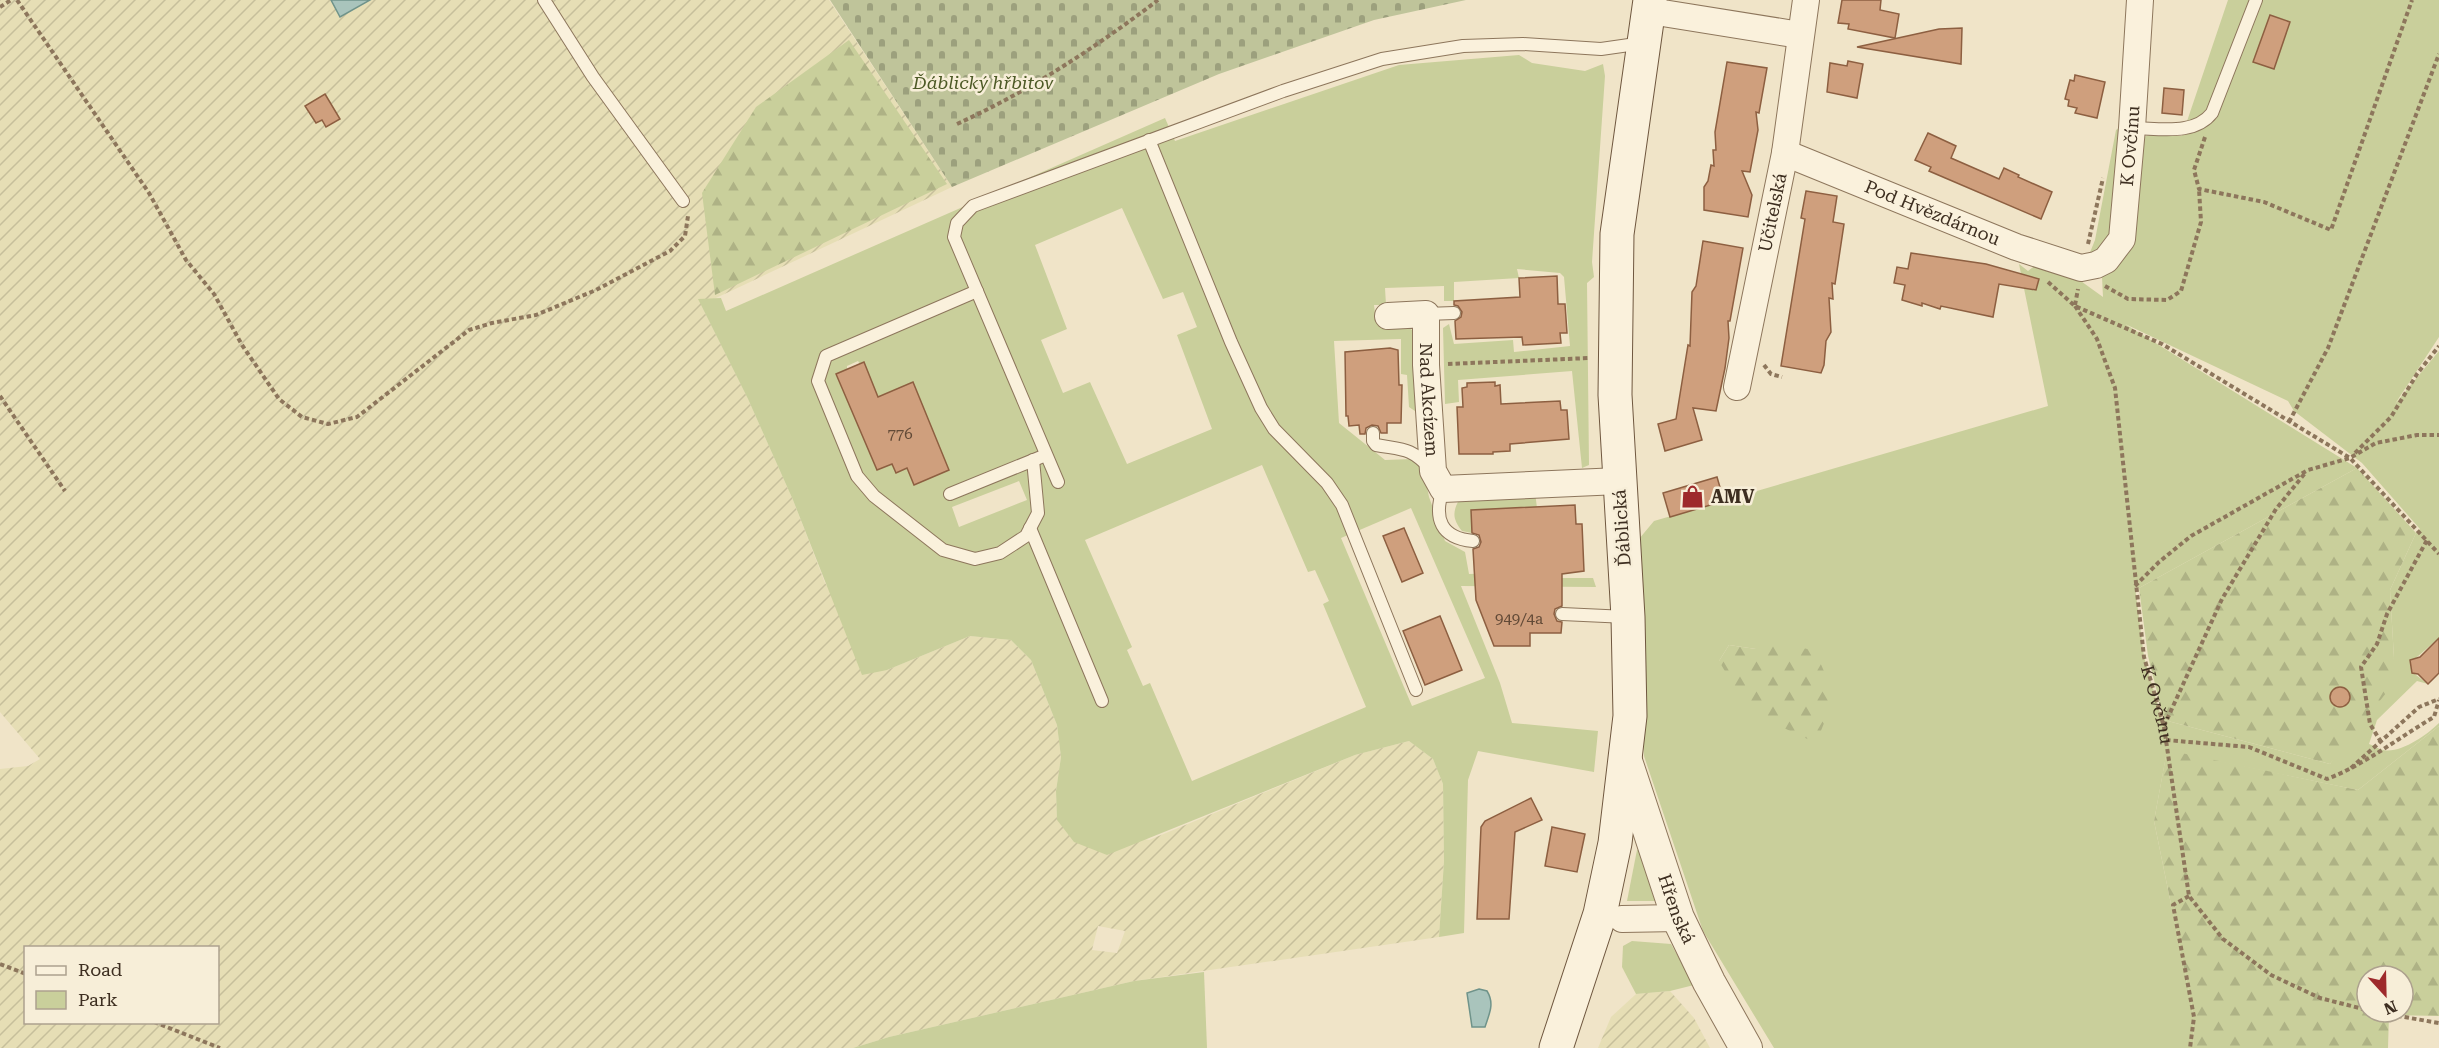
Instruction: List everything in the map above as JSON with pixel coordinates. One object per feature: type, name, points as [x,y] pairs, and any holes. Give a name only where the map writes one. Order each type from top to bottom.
[{"type":"main road","name":"Ďáblická","points":[[1556,1048],[1600,914],[1616,843],[1630,716],[1628,617],[1615,394],[1617,234],[1650,6]]},
{"type":"street","name":"Učitelská","points":[[1737,387],[1785,153],[1806,0]]},
{"type":"street","name":"K Ovčínu","points":[[2081,267],[2096,265],[2106,260],[2122,239],[2140,0]]},
{"type":"street","points":[[1650,6],[1800,35]]},
{"type":"street","name":"Pod Hvězdárnou","points":[[1785,153],[2016,247],[2081,267]]},
{"type":"street","points":[[1388,316],[1426,315]]},
{"type":"street","name":"Nad Akcízem","points":[[1426,315],[1426,365],[1438,480]]},
{"type":"street","points":[[1438,480],[1619,481]]},
{"type":"street","name":"Hřenská","points":[[1626,760],[1678,918],[1709,982],[1746,1048]]},
{"type":"street","points":[[1622,919],[1678,918]]},
{"type":"lane","points":[[544,0],[593,77],[683,201]]},
{"type":"lane","points":[[2132,128],[2185,129],[2198,126],[2206,121],[2212,113],[2256,0]]},
{"type":"lane","points":[[1058,482],[954,237],[957,223],[973,206],[1283,91],[1382,59],[1463,46],[1523,44],[1601,49],[1645,43]]},
{"type":"lane","points":[[1149,140],[1231,342],[1261,408],[1274,429],[1327,483],[1342,505],[1416,690]]},
{"type":"lane","points":[[977,291],[826,356],[818,381],[857,476],[874,496],[943,550],[975,559],[1000,553],[1026,536],[1038,513],[1033,460]]},
{"type":"lane","points":[[1426,315],[1454,313]]},
{"type":"lane","points":[[1373,433],[1373,441],[1376,445],[1407,449],[1420,457],[1438,480],[1440,516],[1446,532],[1456,539],[1473,541]]},
{"type":"lane","points":[[950,494],[1047,455]]},
{"type":"lane","points":[[1030,528],[1102,701]]},
{"type":"lane","points":[[1562,614],[1628,617]]},
{"type":"path","points":[[0,7],[11,0]]},
{"type":"path","points":[[16,0],[149,193],[186,260],[214,294],[242,345],[279,399],[302,417],[328,424],[357,417],[470,330],[492,323],[536,315],[596,290],[670,251],[685,236],[688,216],[683,201]]},
{"type":"path","points":[[957,124],[995,106],[1066,66],[1158,0]]},
{"type":"path","points":[[2199,189],[2264,202],[2331,230],[2412,0]]},
{"type":"path","points":[[2439,54],[2328,348],[2289,422],[2350,458],[2439,554]]},
{"type":"path","points":[[2128,299],[2167,300],[2181,291],[2201,222],[2199,189],[2194,170],[2204,143],[2206,121]]},
{"type":"path","name":"K Ovčínu","points":[[2289,422],[2162,344],[2075,306],[2097,339],[2115,388],[2135,586],[2145,657],[2164,727],[2189,896],[2223,939],[2271,975],[2320,998],[2355,1007]]},
{"type":"path","points":[[2350,458],[2391,417],[2417,374],[2439,346]]},
{"type":"path","points":[[1426,365],[1591,358]]},
{"type":"path","points":[[1763,364],[1771,374],[1782,376]]},
{"type":"path","points":[[0,396],[65,491]]},
{"type":"path","points":[[2135,586],[2159,562],[2191,536],[2308,470],[2350,458],[2376,443],[2417,435],[2439,435]]},
{"type":"path","points":[[2164,727],[2222,599],[2276,509],[2308,470]]},
{"type":"path","points":[[2381,742],[2370,724],[2361,667],[2377,645],[2387,614],[2427,540]]},
{"type":"path","points":[[2347,772],[2419,707],[2439,700]]},
{"type":"path","points":[[2166,740],[2249,747],[2327,779],[2372,759],[2401,736],[2434,717],[2439,700]]},
{"type":"path","points":[[2189,896],[2174,905],[2194,1017],[2190,1048]]},
{"type":"path","points":[[0,964],[24,973]]},
{"type":"path","points":[[2415,1019],[2439,1023]]},
{"type":"path","points":[[157,1024],[220,1048]]},
{"type":"shaded area","points":[[0,0],[829,0],[952,187],[701,305],[748,399],[793,500],[825,583],[887,670],[970,636],[1011,640],[1031,660],[1057,725],[1061,757],[1056,791],[1057,820],[1149,840],[1355,755],[1409,741],[1433,759],[1443,784],[1444,861],[1439,937],[1134,981],[889,1037],[853,1048],[0,1048],[0,769],[28,766],[40,759],[0,712]],"holes":[[[1098,926],[1125,931],[1117,953],[1092,950]]]},
{"type":"shaded area","points":[[1670,991],[1694,1018],[1710,1048],[1598,1048],[1611,1017],[1636,994]]},
{"type":"green space","name":"Ďáblický hřbitov","points":[[830,0],[1466,0],[1374,20],[1219,74],[952,187]]},
{"type":"green space","points":[[2228,0],[2439,0],[2439,337],[2395,404],[2439,351],[2439,638],[2410,663],[2412,672],[2428,684],[2417,681],[2377,720],[2369,744],[2383,750],[2397,749],[2420,738],[2439,723],[2439,726],[2358,790],[2167,751],[2154,821],[2194,1017],[2193,1048],[1774,1048],[1703,931],[1644,756],[1634,545],[1654,521],[2048,406],[2019,264],[2028,271],[2037,264],[2078,279],[2103,297],[2102,277],[2114,270],[2131,246],[2143,137],[2153,134],[2182,136]],"holes":[[[2270,15],[2290,22],[2274,68],[2254,61]],[[2125,324],[2288,401],[2294,411],[2362,463],[2420,529],[2416,533],[2390,590],[2394,658],[2330,764],[2164,720],[2164,727],[2144,657],[2135,587],[2139,588],[2357,468]],[[1729,645],[1756,649],[1719,661]]]},
{"type":"green space","points":[[849,40],[947,184],[715,295],[702,193],[756,107]]},
{"type":"green space","points":[[1519,55],[1532,63],[1585,71],[1603,64],[1605,76],[1592,262],[1594,277],[1587,283],[1589,465],[1582,468],[1572,371],[1458,380],[1459,402],[1445,404],[1443,328],[1449,324],[1454,344],[1513,340],[1514,352],[1570,346],[1564,277],[1560,273],[1517,269],[1519,278],[1454,282],[1454,301],[1444,301],[1444,286],[1385,288],[1386,305],[1374,305],[1376,321],[1386,322],[1388,327],[1409,328],[1415,332],[1418,413],[1409,407],[1407,375],[1401,374],[1401,339],[1334,341],[1339,423],[1385,460],[1412,459],[1423,466],[1429,497],[1445,541],[1465,552],[1469,574],[1530,572],[1530,578],[1593,578],[1596,587],[1461,586],[1500,683],[1512,723],[1598,731],[1594,772],[1478,751],[1468,780],[1464,933],[1439,937],[1444,861],[1443,784],[1433,759],[1409,741],[1355,755],[1107,855],[1074,842],[1057,820],[1056,791],[1061,757],[1057,725],[1031,660],[1011,640],[970,636],[887,670],[862,675],[793,500],[748,399],[698,299],[721,298],[726,311],[1165,118],[1175,141],[1399,65]],"holes":[[[1122,208],[1163,299],[1183,292],[1197,327],[1177,335],[1212,429],[1127,464],[1090,382],[1063,393],[1041,340],[1067,329],[1035,245]],[[858,361],[860,364],[864,362],[878,397],[913,382],[914,485],[907,468],[896,473],[892,464],[877,470],[836,374],[847,369],[847,366]],[[1262,465],[1308,572],[1315,570],[1329,601],[1323,604],[1366,707],[1192,781],[1150,683],[1143,686],[1127,650],[1132,647],[1085,540]],[[1019,481],[1027,500],[959,527],[952,507]],[[1411,508],[1485,678],[1412,706],[1341,538]]]},
{"type":"green space","points":[[2122,126],[2114,228],[2106,246],[2089,255],[2095,240],[2116,130]]},
{"type":"green space","points":[[2357,468],[2416,533],[2390,590],[2394,658],[2390,688],[2330,764],[2164,720],[2148,656],[2139,588]]},
{"type":"green space","points":[[1535,492],[1537,508],[1471,510],[1472,533],[1462,531],[1455,519],[1454,512],[1459,500]]},
{"type":"green space","points":[[1764,638],[1815,651],[1835,696],[1816,743],[1769,721],[1737,692],[1719,661],[1729,645],[1756,649]]},
{"type":"green space","points":[[2439,726],[2439,1016],[2415,1016],[2415,964],[2355,964],[2355,1024],[2389,1024],[2388,1048],[2193,1048],[2194,1017],[2154,821],[2167,750],[2358,790]]},
{"type":"green space","points":[[1639,849],[1660,901],[1627,901]]},
{"type":"green space","points":[[1632,941],[1671,944],[1694,985],[1670,991],[1636,994],[1622,967],[1623,946]]},
{"type":"green space","points":[[1204,972],[1207,1048],[853,1048],[889,1037],[1134,981]]},
{"type":"water","points":[[331,0],[370,0],[340,17]]},
{"type":"water","points":[[1479,989],[1487,991],[1491,1000],[1490,1009],[1485,1027],[1472,1027],[1467,993]]},
{"type":"building","points":[[1842,0],[1881,0],[1880,10],[1899,14],[1895,38],[1848,29],[1849,24],[1838,23]]},
{"type":"building","points":[[2270,15],[2290,22],[2274,69],[2253,62]]},
{"type":"building","points":[[1962,28],[1961,64],[1857,47],[1939,29]]},
{"type":"building","points":[[1848,61],[1863,64],[1857,98],[1827,92],[1830,63],[1847,66]]},
{"type":"building","points":[[1727,62],[1767,68],[1759,113],[1756,112],[1758,130],[1750,172],[1742,171],[1752,195],[1748,217],[1704,210],[1704,187],[1708,181],[1711,165],[1714,166],[1715,132]]},
{"type":"building","points":[[2075,75],[2105,82],[2097,118],[2075,113],[2077,108],[2068,106],[2069,100],[2065,99],[2070,80],[2074,81]]},
{"type":"building","points":[[2164,88],[2184,90],[2182,115],[2162,113]]},
{"type":"building","points":[[325,94],[340,119],[326,127],[322,120],[316,123],[305,106]]},
{"type":"building","points":[[1928,133],[1956,146],[1951,158],[1999,179],[2004,168],[2052,192],[2041,219],[1929,171],[1931,167],[1915,160]]},
{"type":"building","points":[[1806,191],[1837,196],[1833,222],[1844,224],[1835,284],[1832,283],[1833,299],[1829,298],[1831,332],[1826,341],[1821,373],[1781,366],[1805,219],[1801,218]]},
{"type":"building","points":[[1703,241],[1743,248],[1730,321],[1728,321],[1729,338],[1725,368],[1716,411],[1693,408],[1702,440],[1665,451],[1658,424],[1676,419],[1688,345],[1690,346],[1692,292],[1696,286]]},
{"type":"building","points":[[1911,253],[1986,264],[2039,279],[2036,290],[1999,284],[1993,317],[1941,306],[1940,309],[1922,303],[1922,306],[1902,300],[1905,285],[1894,283],[1897,267],[1908,269]]},
{"type":"building","points":[[1557,276],[1558,304],[1565,304],[1567,333],[1560,333],[1561,343],[1523,345],[1522,337],[1456,339],[1455,321],[1461,317],[1462,312],[1458,306],[1454,305],[1454,301],[1520,297],[1519,278]]},
{"type":"building","points":[[1390,348],[1398,350],[1399,385],[1402,385],[1401,423],[1387,423],[1387,433],[1381,433],[1378,426],[1372,425],[1366,428],[1365,434],[1360,434],[1359,425],[1349,426],[1348,416],[1346,416],[1345,352]]},
{"type":"building","points":[[864,362],[878,397],[913,382],[949,470],[914,485],[907,468],[896,473],[892,464],[877,470],[836,374]]},
{"type":"building","points":[[1495,382],[1495,386],[1500,385],[1501,404],[1560,401],[1561,410],[1567,410],[1569,439],[1510,444],[1510,451],[1493,452],[1493,454],[1459,454],[1457,407],[1463,407],[1462,388],[1467,387],[1467,383]]},
{"type":"building","name":"AMV","points":[[1717,477],[1724,501],[1670,517],[1663,493]]},
{"type":"building","points":[[1575,505],[1576,524],[1582,524],[1584,571],[1562,574],[1562,606],[1555,609],[1554,614],[1557,621],[1562,622],[1561,633],[1530,633],[1530,646],[1494,646],[1476,600],[1473,549],[1479,547],[1481,542],[1479,535],[1472,533],[1471,510]]},
{"type":"building","points":[[1404,528],[1423,573],[1402,582],[1383,536]]},
{"type":"building","points":[[1440,616],[1462,670],[1425,685],[1403,631]]},
{"type":"building","points":[[2439,638],[2439,673],[2428,684],[2418,674],[2412,673],[2410,660],[2420,657]]},
{"type":"building","points":[[2340,687],[2347,690],[2350,697],[2347,704],[2340,707],[2333,704],[2330,697],[2333,690]]},
{"type":"building","points":[[1531,798],[1542,820],[1515,832],[1509,919],[1477,919],[1481,827],[1485,821]]},
{"type":"building","points":[[1552,827],[1585,834],[1577,872],[1545,866]]},
{"type":"place","name":"AMV","points":[[1693,497]]}]
